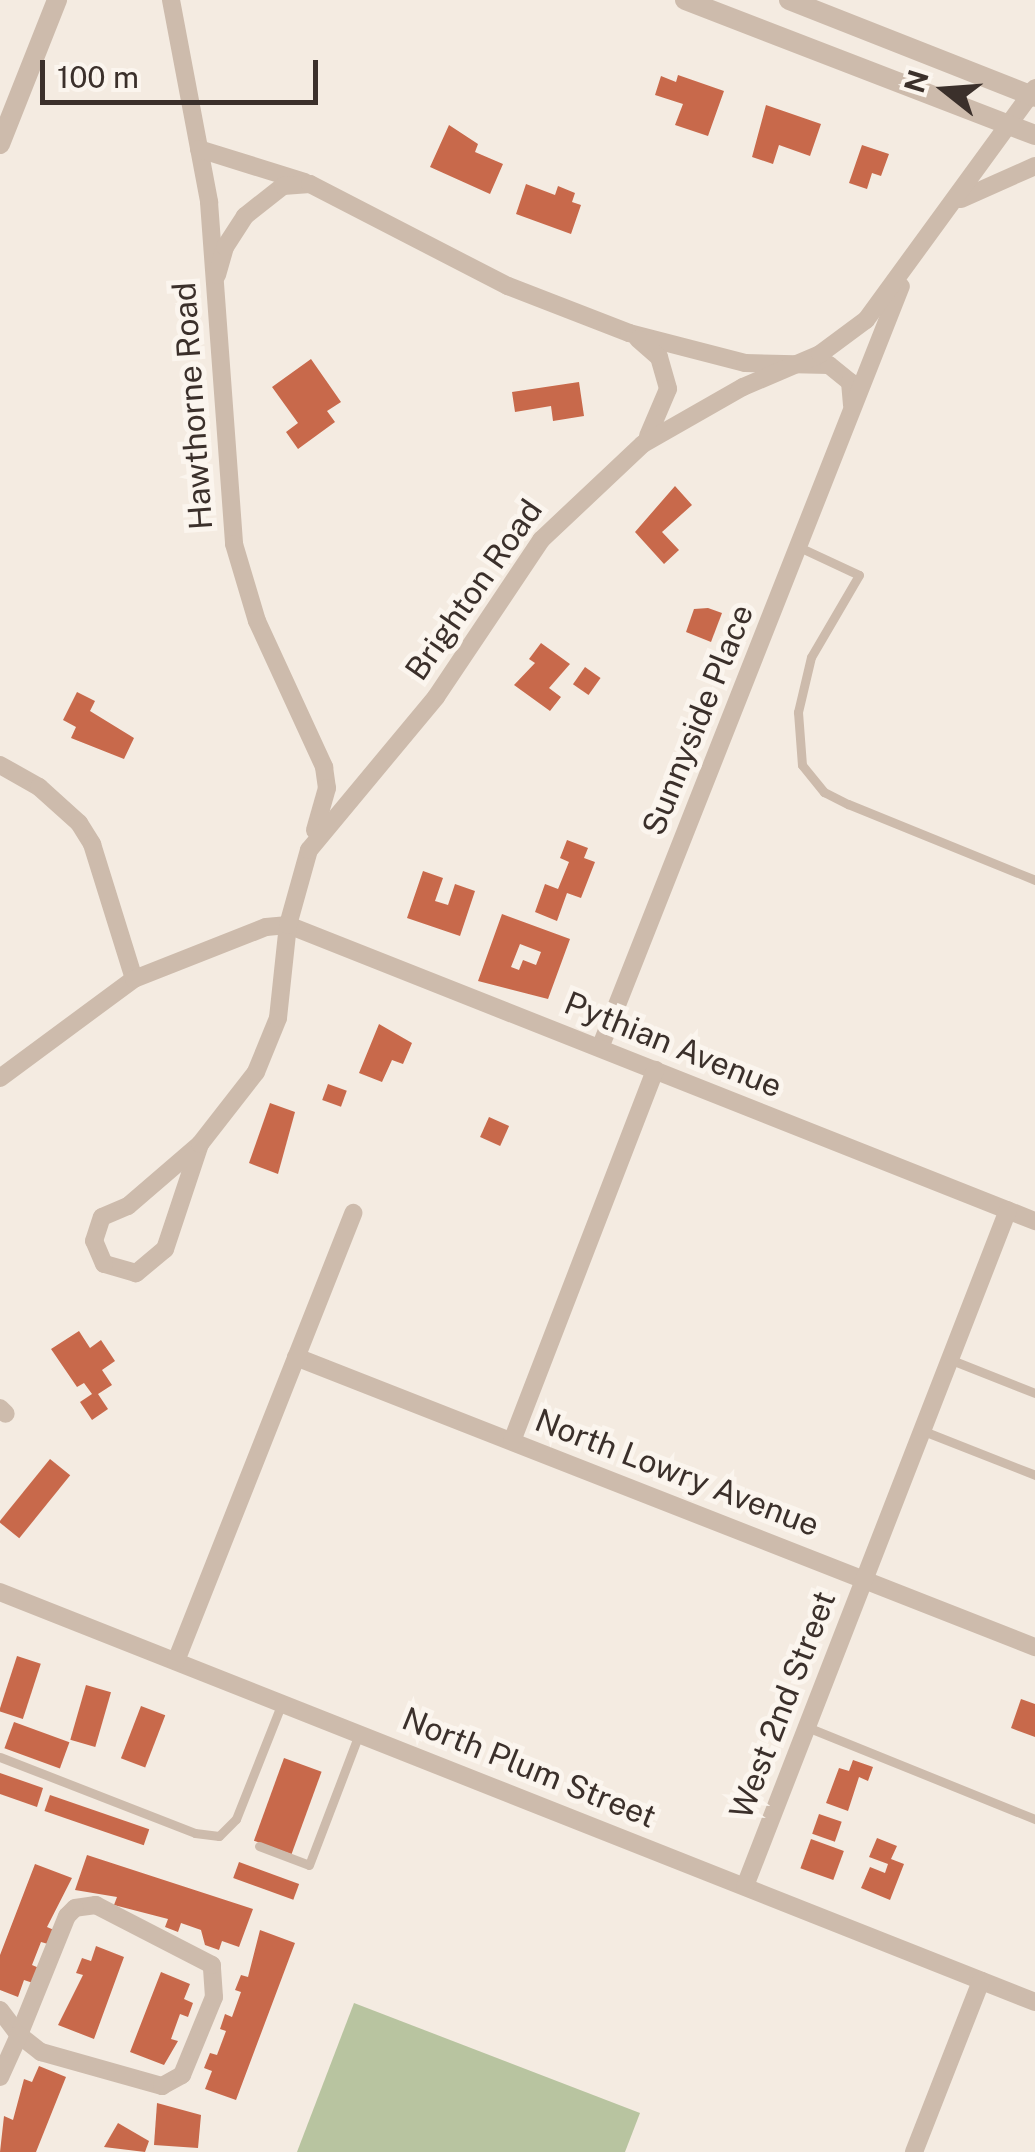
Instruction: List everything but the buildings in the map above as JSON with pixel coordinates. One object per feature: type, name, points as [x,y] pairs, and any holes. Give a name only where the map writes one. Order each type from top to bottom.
[{"type":"street","points":[[0,144],[57,0]]},
{"type":"street","name":"Hawthorne Road","points":[[171,0],[200,149],[234,544],[258,621],[326,778],[308,850]]},
{"type":"street","points":[[685,0],[1035,134]]},
{"type":"street","points":[[789,0],[1033,94]]},
{"type":"street","name":"Brighton Road","points":[[200,1144],[165,1248],[136,1273],[104,1264],[94,1241],[102,1217],[128,1206],[200,1144],[237,1103],[270,1042],[288,925],[308,850],[436,697],[541,540],[643,444],[796,365],[866,320],[952,205],[1004,123],[1033,94]]},
{"type":"street","points":[[200,149],[310,184],[508,286],[630,333],[708,357],[841,372],[853,392],[852,413]]},
{"type":"street","points":[[952,205],[986,183],[1035,166]]},
{"type":"street","points":[[214,295],[224,246],[245,216],[283,186],[310,184]]},
{"type":"street","name":"Sunnyside Place","points":[[600,1048],[913,257]]},
{"type":"street","points":[[630,333],[659,357],[668,390],[661,418],[643,444]]},
{"type":"street","points":[[0,766],[39,787],[80,823],[134,979]]},
{"type":"street","points":[[0,1078],[134,979],[266,927],[288,925]]},
{"type":"street","name":"Pythian Avenue","points":[[288,925],[1035,1220]]},
{"type":"street","points":[[512,1441],[654,1070]]},
{"type":"street","name":"West 2nd Street","points":[[745,1886],[1008,1210]]},
{"type":"street","points":[[176,1662],[354,1212]]},
{"type":"street","name":"North Lowry Avenue","points":[[296,1358],[1035,1647]]},
{"type":"street","name":"North Plum Street","points":[[0,1592],[1035,2002]]},
{"type":"street","points":[[0,2010],[19,2035],[41,2052],[162,2086],[182,2076],[214,1997],[212,1964],[199,1952],[96,1905],[75,1908],[62,1928],[19,2035],[0,2077]]},
{"type":"street","points":[[914,2152],[981,1981]]},
{"type":"lane","points":[[799,547],[859,575],[812,657],[798,712],[802,765],[824,792],[848,804],[1035,880]]},
{"type":"lane","points":[[950,1358],[1035,1393]]},
{"type":"lane","points":[[922,1430],[1035,1474]]},
{"type":"lane","points":[[0,1757],[195,1833],[219,1836],[236,1819],[282,1703]]},
{"type":"lane","points":[[806,1727],[1035,1819]]},
{"type":"lane","points":[[259,1846],[309,1865],[358,1734]]},
{"type":"green space","points":[[354,2003],[640,2113],[625,2152],[297,2152]]}]
